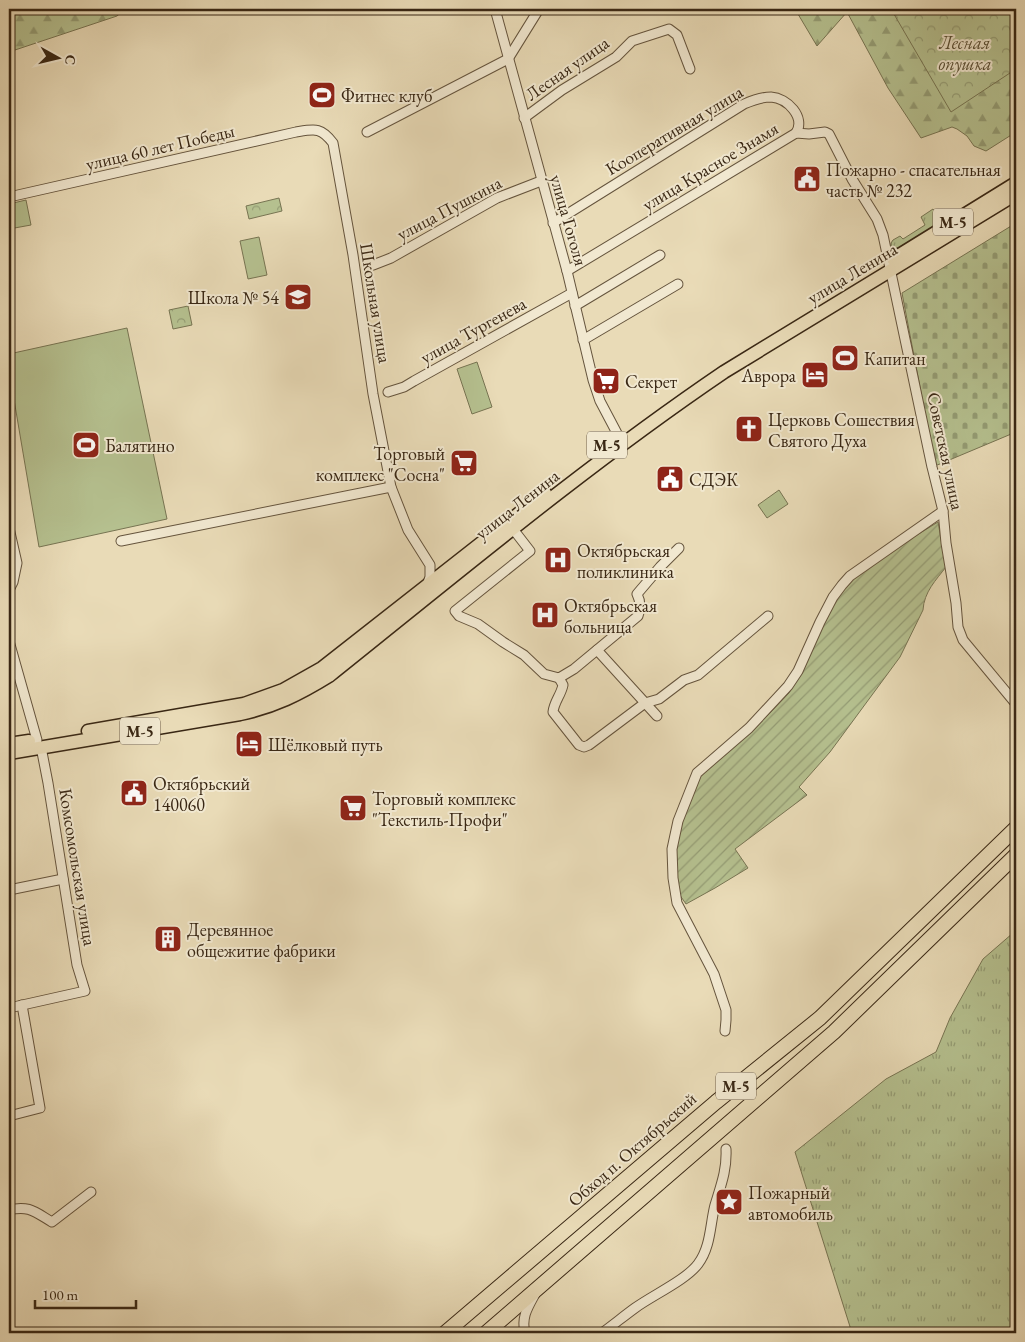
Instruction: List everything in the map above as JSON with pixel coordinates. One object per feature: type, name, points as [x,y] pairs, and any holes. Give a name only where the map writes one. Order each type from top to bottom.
[{"type":"highway","name":"Обход п. Октябрьский","points":[[445,1333],[716,1102],[820,1018],[1016,828]]},
{"type":"highway","name":"М-5","points":[[486,1333],[834,1032],[1016,855]]},
{"type":"main road","name":"улица Ленина","points":[[9,744],[39,744],[240,714],[271,706],[307,690],[329,676],[623,443],[724,372],[1016,183]]},
{"type":"main road","name":"улица Ленина","points":[[9,753],[39,744],[244,704],[268,696],[303,680],[322,668],[664,403],[721,365],[1016,194]]},
{"type":"street","name":"улица Гоголя","points":[[495,9],[576,306],[593,380],[600,401],[618,437]]},
{"type":"street","points":[[367,132],[508,59],[539,9]]},
{"type":"street","name":"Лесная улица","points":[[524,118],[562,90],[616,57],[632,41],[669,29],[677,35],[690,69]]},
{"type":"street","name":"Кооперативная улица","points":[[553,223],[753,100],[772,97],[780,99],[789,105],[800,121],[800,128],[796,133]]},
{"type":"street","name":"улица 60 лет Победы","points":[[9,197],[296,132],[318,131]]},
{"type":"street","name":"Школьная улица","points":[[318,131],[326,134],[334,143],[353,255],[373,394],[391,488],[408,530],[428,560]]},
{"type":"street","name":"улица Красное Знамя","points":[[566,271],[796,133],[826,132],[829,134],[852,179],[877,219],[883,235],[890,266]]},
{"type":"street","name":"улица Пушкина","points":[[373,265],[391,258],[497,198],[541,181]]},
{"type":"street","points":[[576,306],[660,255]]},
{"type":"street","name":"Советская улица","points":[[890,266],[943,510],[958,627],[962,640],[1016,704]]},
{"type":"street","points":[[583,340],[678,284]]},
{"type":"street","name":"улица Тургенева","points":[[388,392],[414,381],[572,293]]},
{"type":"street","points":[[121,542],[391,488]]},
{"type":"street","points":[[725,1031],[726,1010],[714,974],[677,903],[673,878],[672,849],[678,821],[692,783],[697,772],[749,728],[788,686],[798,671],[820,622],[834,597],[850,576],[943,510]]},
{"type":"street","points":[[9,528],[17,563],[9,590]]},
{"type":"street","points":[[513,529],[530,551],[455,611],[459,616],[478,624],[524,655],[544,674],[559,678],[574,669],[638,616],[641,609],[637,594],[660,567],[680,548]]},
{"type":"street","points":[[428,560],[438,565],[451,567]]},
{"type":"street","points":[[428,560],[431,571],[428,585]]},
{"type":"street","points":[[559,678],[563,686],[562,692],[553,706],[553,712],[579,745],[584,747],[645,703],[659,698],[684,680],[698,676],[768,616]]},
{"type":"street","name":"Комсомольская улица","points":[[9,641],[39,744],[48,783],[77,965],[85,991],[22,1005]]},
{"type":"street","points":[[597,650],[657,716]]},
{"type":"street","points":[[9,890],[62,880]]},
{"type":"street","points":[[9,1008],[22,1005],[40,1108],[9,1116]]},
{"type":"street","points":[[602,1333],[635,1308],[688,1274],[699,1263],[707,1247],[715,1206],[723,1182],[726,1166],[726,1149]]},
{"type":"street","points":[[9,1210],[31,1209],[52,1222],[91,1192]]},
{"type":"street","points":[[525,1333],[525,1312],[541,1285]]},
{"type":"green space","points":[[9,9],[125,9],[117,16],[9,52]]},
{"type":"green space","points":[[795,9],[1016,9],[1016,132],[986,151],[974,146],[967,136],[952,127],[921,138],[888,88],[847,12],[817,46]]},
{"type":"green space","name":"Лесная опушка","points":[[891,9],[1016,9],[1016,69],[951,112]]},
{"type":"green space","points":[[279,198],[282,211],[249,219],[246,206]]},
{"type":"green space","points":[[26,200],[31,225],[9,229],[9,204]]},
{"type":"green space","points":[[933,209],[938,218],[935,227],[902,248],[893,248],[891,246],[893,240],[900,236],[903,239],[925,225],[921,217]]},
{"type":"green space","points":[[1016,223],[1016,432],[935,466],[902,293]]},
{"type":"green space","points":[[259,237],[267,275],[248,279],[240,241]]},
{"type":"green space","points":[[188,306],[192,325],[173,329],[169,310]]},
{"type":"green space","name":"Балятино","points":[[127,328],[167,519],[39,547],[9,370],[9,354]]},
{"type":"green space","points":[[477,362],[492,407],[472,414],[457,369]]},
{"type":"green space","points":[[779,490],[788,504],[767,518],[758,505]]},
{"type":"green space","points":[[938,522],[946,567],[928,592],[923,610],[900,657],[830,752],[799,787],[807,795],[735,849],[748,868],[686,904],[677,891],[675,868],[678,833],[697,781],[707,769],[768,715],[789,693],[801,672],[823,618],[852,575]]},
{"type":"green space","points":[[1016,932],[1016,1333],[852,1333],[795,1152],[886,1079],[936,1052],[950,1018],[983,959]]},
{"type":"place","name":"Фитнес клуб","points":[[322,95]]},
{"type":"place","name":"Пожарно - спасательная часть № 232","points":[[807,179]]},
{"type":"place","name":"Школа № 54","points":[[298,297]]},
{"type":"place","name":"Капитан","points":[[845,358]]},
{"type":"place","name":"Аврора","points":[[815,375]]},
{"type":"place","name":"Секрет","points":[[606,381]]},
{"type":"place","name":"Церковь Сошествия Святого Духа","points":[[749,429]]},
{"type":"place","name":"Балятино","points":[[86,445]]},
{"type":"place","name":"Торговый комплекс \"Сосна\"","points":[[464,463]]},
{"type":"place","name":"СДЭК","points":[[670,479]]},
{"type":"place","name":"Октябрьская поликлиника","points":[[558,560]]},
{"type":"place","name":"Октябрьская больница","points":[[545,615]]},
{"type":"place","name":"Шёлковый путь","points":[[249,744]]},
{"type":"place","name":"Октябрьский 140060","points":[[134,793]]},
{"type":"place","name":"Торговый комплекс \"Текстиль-Профи\"","points":[[353,808]]},
{"type":"place","name":"Деревянное общежитие фабрики","points":[[168,939]]},
{"type":"place","name":"Пожарный автомобиль","points":[[729,1202]]}]
